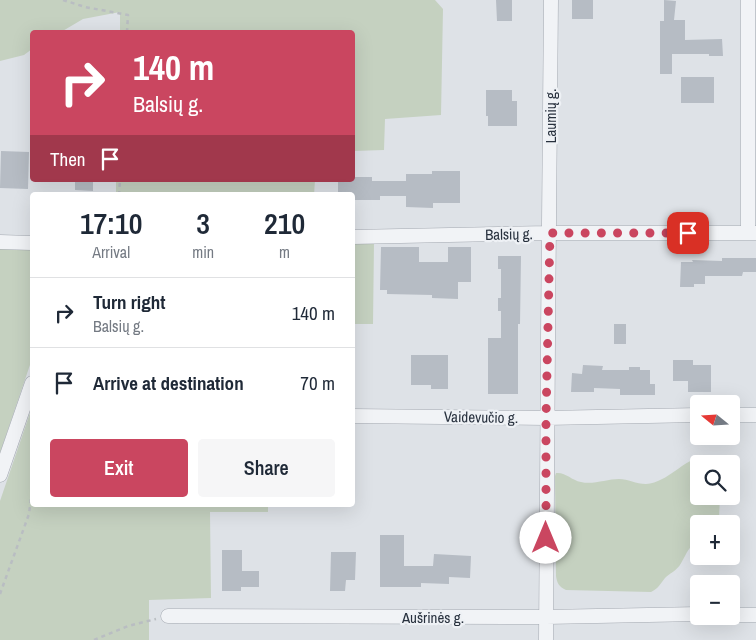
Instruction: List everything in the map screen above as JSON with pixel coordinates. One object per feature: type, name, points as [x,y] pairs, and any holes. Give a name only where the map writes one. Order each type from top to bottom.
[{"type":"street","name":"Laumių g.","points":[[546,640],[546,418],[550,233],[551,0]]},
{"type":"street","points":[[748,0],[752,233]]},
{"type":"street","name":"Balsių g.","points":[[355,237],[550,233],[752,233]]},
{"type":"street","points":[[0,242],[30,243]]},
{"type":"street","points":[[0,475],[30,388]]},
{"type":"street","points":[[740,415],[756,414]]},
{"type":"street","name":"Vaidevučio g.","points":[[355,416],[546,418],[690,416]]},
{"type":"street","name":"Aušrinės g.","points":[[168,616],[546,617],[690,614]]},
{"type":"street","points":[[740,615],[756,615]]},
{"type":"path","points":[[63,0],[85,7],[128,15],[127,30]]},
{"type":"path","points":[[0,594],[29,514],[30,506]]},
{"type":"path","points":[[94,640],[128,626],[168,616]]},
{"type":"green space","points":[[0,0],[435,0],[443,9],[441,115],[385,119],[384,150],[355,151],[355,30],[120,30],[120,12],[83,19],[64,30],[30,30],[30,50],[24,55],[0,61]]},
{"type":"green space","points":[[116,182],[315,182],[314,192],[116,192]]},
{"type":"green space","points":[[355,244],[374,244],[373,324],[355,324]]},
{"type":"green space","points":[[0,248],[30,248],[30,365],[0,453]]},
{"type":"green space","points":[[30,413],[30,507],[268,507],[268,512],[210,512],[211,598],[149,600],[149,640],[0,640],[0,501]]},
{"type":"green space","points":[[689,462],[690,505],[720,505],[719,515],[690,515],[690,548],[678,567],[658,587],[651,592],[566,590],[560,586],[556,576],[556,473],[586,483],[619,479],[646,484],[662,479]]},
{"type":"building","points":[[496,0],[512,0],[512,21],[497,21]]},
{"type":"building","points":[[572,0],[593,0],[593,19],[572,19]]},
{"type":"building","points":[[664,0],[676,1],[674,20],[685,20],[685,40],[722,39],[723,56],[672,54],[672,74],[660,74],[660,21],[664,21]]},
{"type":"building","points":[[681,77],[714,77],[714,103],[681,103]]},
{"type":"building","points":[[486,90],[512,90],[512,101],[517,101],[517,126],[488,126]]},
{"type":"building","points":[[1,151],[29,152],[28,189],[0,188]]},
{"type":"building","points":[[432,171],[460,171],[460,203],[433,203],[433,208],[406,207],[406,196],[380,196],[380,200],[355,200],[355,192],[338,192],[338,182],[355,182],[355,177],[372,177],[372,181],[406,181],[406,174],[432,174]]},
{"type":"building","points":[[75,182],[93,182],[93,191],[75,190]]},
{"type":"building","points":[[381,247],[419,247],[419,262],[448,262],[448,247],[471,247],[471,282],[458,282],[458,299],[432,298],[432,295],[387,294],[387,290],[380,290]]},
{"type":"building","points":[[498,256],[521,256],[520,324],[518,324],[518,394],[488,394],[488,338],[501,338],[501,311],[498,311],[498,298],[501,298],[501,269],[498,269]]},
{"type":"building","points":[[722,258],[756,258],[756,272],[743,272],[742,276],[705,276],[705,284],[694,284],[694,287],[680,287],[681,262],[693,262],[692,260],[722,261]]},
{"type":"building","points":[[614,324],[626,324],[626,344],[614,344]]},
{"type":"building","points":[[411,355],[448,355],[448,389],[431,389],[431,385],[411,385]]},
{"type":"building","points":[[673,360],[693,360],[693,365],[711,365],[711,392],[688,392],[688,381],[673,381]]},
{"type":"building","points":[[583,365],[603,366],[602,370],[629,370],[629,367],[640,367],[640,370],[650,370],[650,384],[655,384],[655,395],[620,395],[620,389],[594,388],[594,392],[571,392],[572,373],[582,374]]},
{"type":"building","points":[[380,535],[404,535],[404,566],[433,566],[434,554],[471,556],[470,578],[449,577],[449,584],[421,583],[421,587],[380,587]]},
{"type":"building","points":[[222,550],[242,550],[242,571],[259,571],[259,587],[241,587],[241,591],[222,591]]},
{"type":"building","points":[[331,552],[356,552],[355,580],[346,580],[345,591],[330,591]]},
{"type":"route","points":[[546,538],[546,418],[550,233],[688,233]]}]
